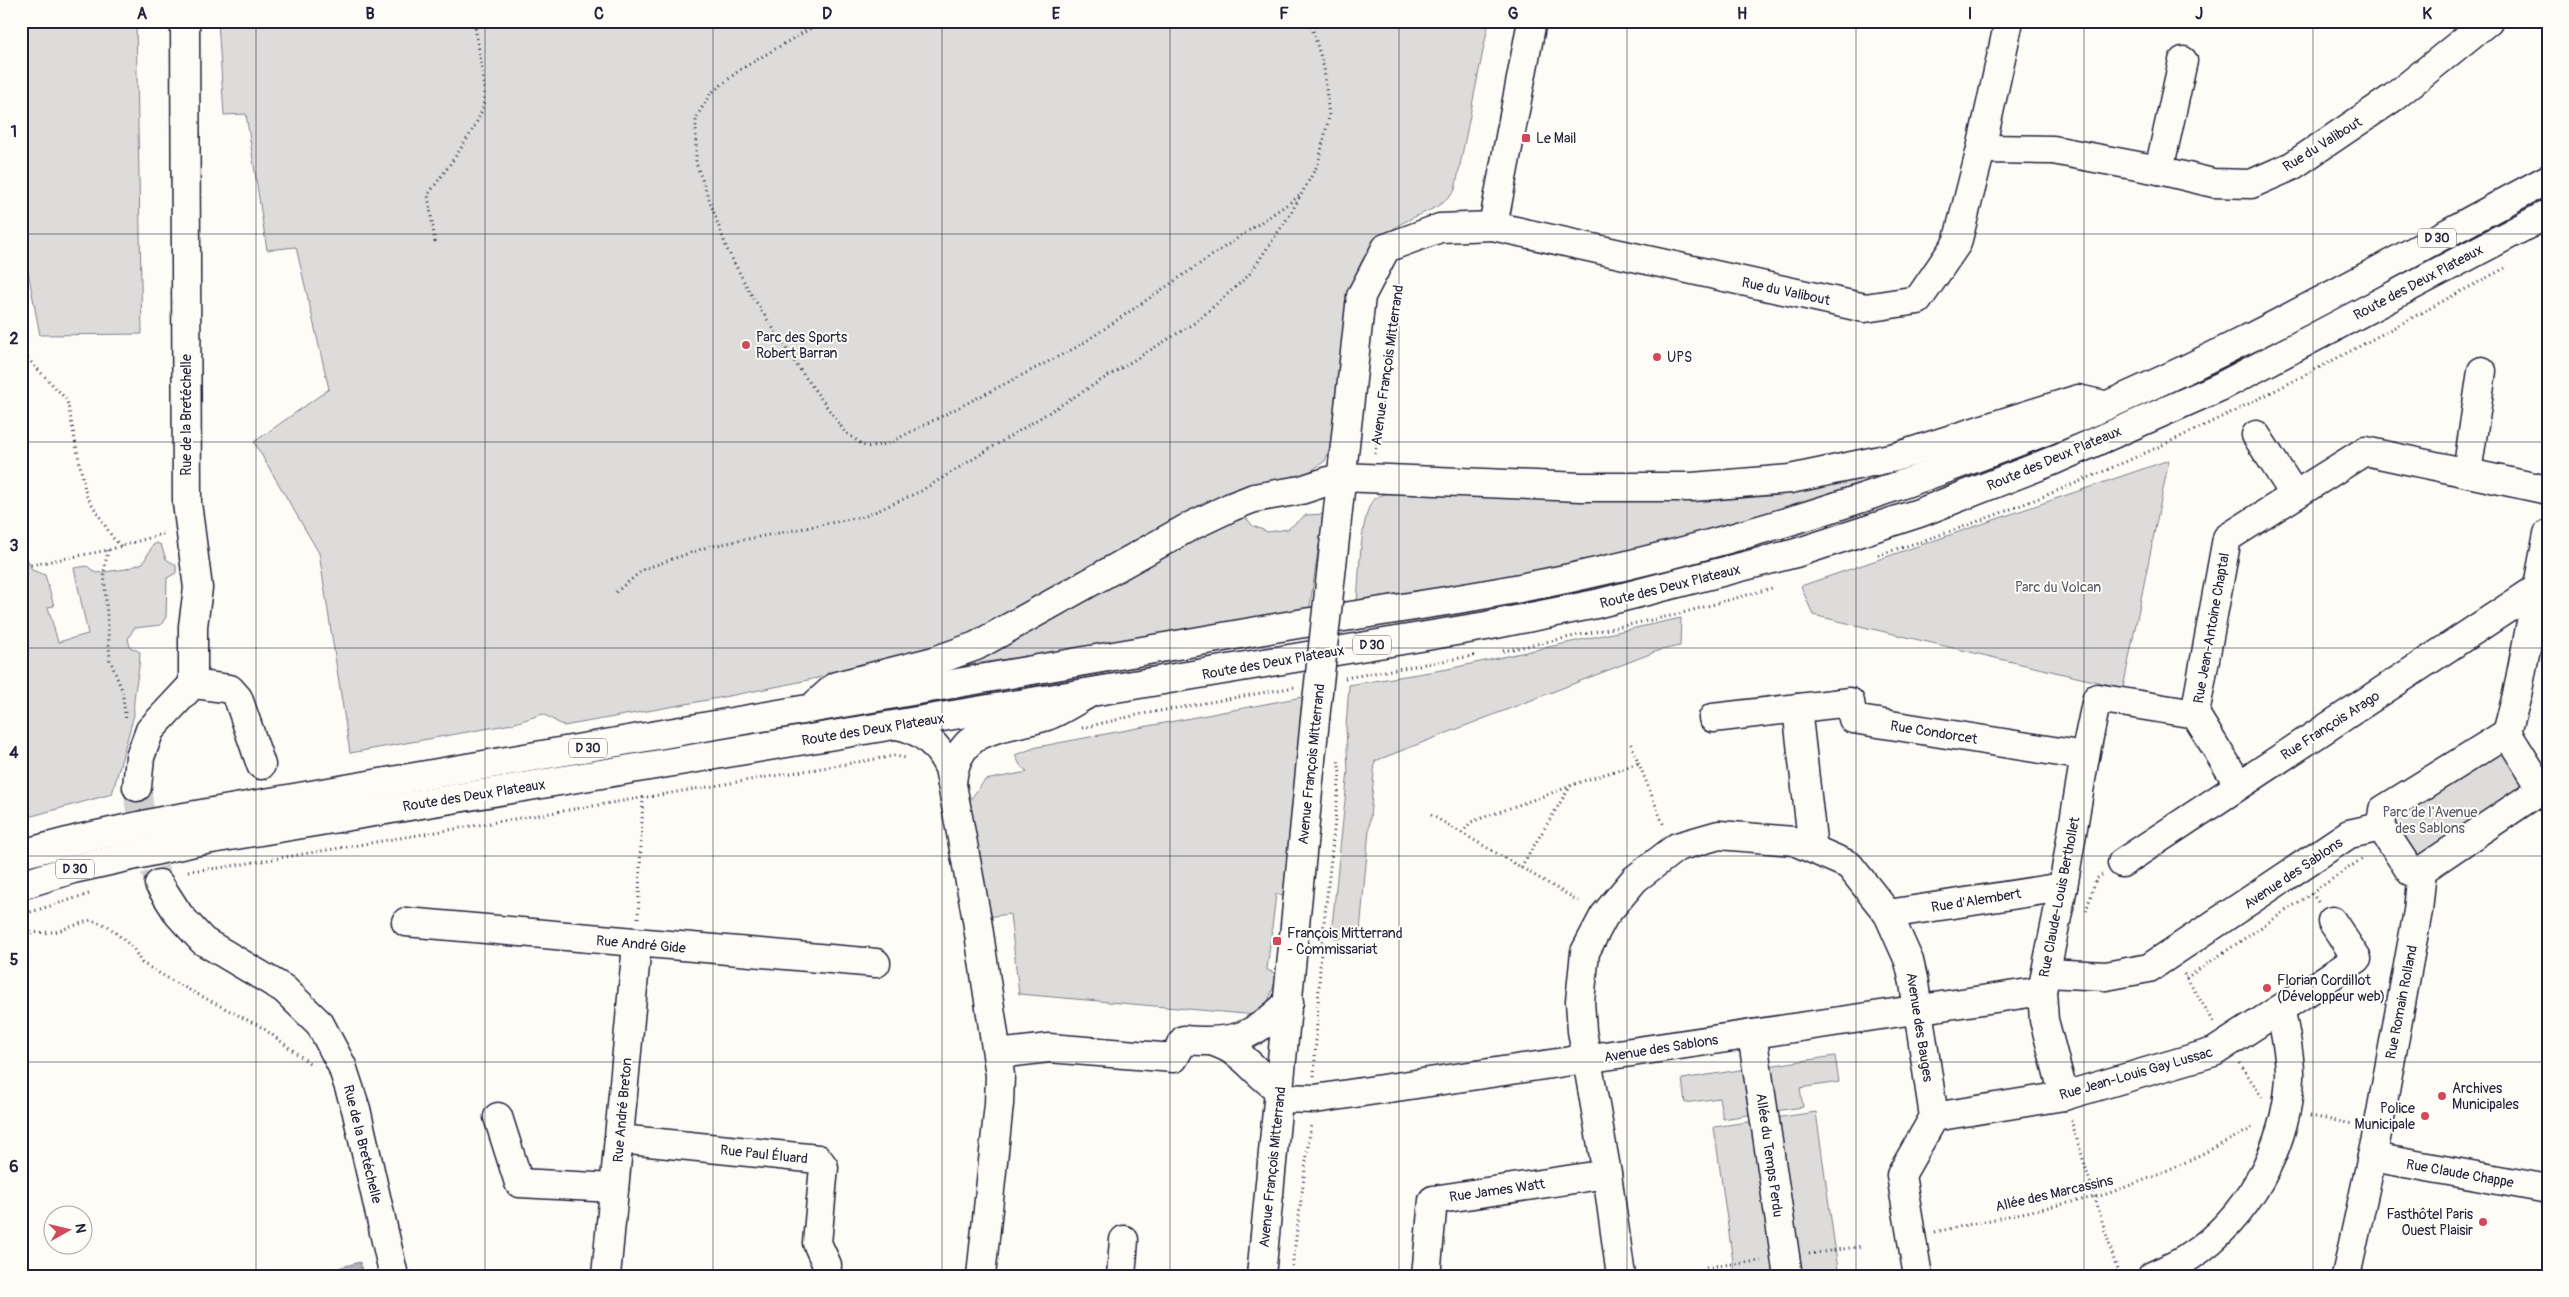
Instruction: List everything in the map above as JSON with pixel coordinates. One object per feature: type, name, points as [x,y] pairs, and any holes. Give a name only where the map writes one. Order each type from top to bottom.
[{"type":"street","name":"Rue de la Bretéchelle","points":[[184,21],[187,503],[198,588],[193,626],[194,684]]},
{"type":"street","points":[[1493,226],[1532,21]]},
{"type":"street","name":"Rue du Valibout","points":[[1493,226],[1865,308],[1918,300],[1957,243],[1981,149],[2010,21]]},
{"type":"street","name":"Rue du Valibout","points":[[1981,149],[2053,150],[2159,170],[2213,184],[2251,184],[2292,166],[2394,98],[2488,21]]},
{"type":"street","points":[[2159,170],[2183,61]]},
{"type":"street","name":"Route des Deux Plateaux","points":[[21,854],[79,838],[167,820],[1484,594],[1581,575],[1703,546],[1794,520],[1911,482],[2040,433],[2104,406],[2222,351],[2548,179]]},
{"type":"street","name":"Route des Deux Plateaux","points":[[21,885],[73,869],[194,842],[1486,626],[1596,604],[1796,553],[1919,512],[2052,461],[2222,386],[2548,214]]},
{"type":"street","name":"Avenue François Mitterrand","points":[[1261,1276],[1315,719],[1361,296],[1386,248],[1440,228],[1493,226]]},
{"type":"street","points":[[2467,473],[2482,372]]},
{"type":"street","name":"Route des Deux Plateaux","points":[[812,709],[836,686],[934,661],[976,646],[1189,527],[1231,507],[1254,498],[1301,490],[1341,477],[1582,487],[1692,487],[1790,478],[1895,457],[2078,399],[2104,406]]},
{"type":"street","points":[[2256,435],[2295,495]]},
{"type":"street","name":"Rue Jean-Antoine Chaptal","points":[[2239,785],[2195,714],[2227,538],[2365,451],[2548,490]]},
{"type":"street","points":[[2507,733],[2545,790],[2422,870],[2410,871],[2381,827],[2383,810],[2507,733],[2543,589],[2548,534]]},
{"type":"street","name":"Rue François Arago","points":[[2122,862],[2543,589]]},
{"type":"street","points":[[137,788],[140,758],[150,730],[194,684],[230,689],[238,698],[261,765]]},
{"type":"street","points":[[952,783],[957,759],[964,746],[975,737],[989,730],[1050,715],[1090,693]]},
{"type":"street","name":"Rue Jean-Antoine Chaptal","points":[[2097,698],[2195,714]]},
{"type":"street","name":"Rue Claude-Louis Berthollet","points":[[2064,1096],[2044,1020],[2044,982],[2097,698]]},
{"type":"street","name":"Rue Condorcet","points":[[1713,718],[1850,702],[1853,719],[2085,756]]},
{"type":"street","points":[[1797,708],[1813,849]]},
{"type":"street","points":[[897,725],[918,731],[931,740],[945,758],[952,783],[998,1054],[1000,1074],[999,1104],[981,1276]]},
{"type":"street","name":"Avenue des Sablons","points":[[1280,1094],[1315,1099],[1917,1011],[2044,982],[2106,976],[2149,968],[2349,834],[2381,827]]},
{"type":"street","name":"Avenue des Bauges","points":[[1621,1276],[1607,1174],[1582,1031],[1580,1001],[1585,952],[1604,916],[1634,879],[1674,849],[1719,835],[1794,841],[1849,865],[1888,914],[1909,961],[1934,1117]]},
{"type":"street","name":"Rue Romain Rolland","points":[[2346,1276],[2378,1129],[2418,911],[2422,870]]},
{"type":"street","name":"Rue de la Bretéchelle","points":[[159,884],[179,916],[203,940],[284,989],[302,1004],[320,1024],[342,1066],[356,1109],[394,1276]]},
{"type":"street","name":"Rue d'Alembert","points":[[1888,914],[2063,887]]},
{"type":"street","name":"Rue Jean-Louis Gay Lussac","points":[[1934,1117],[2064,1096],[2214,1052],[2282,1010],[2357,959],[2332,921]]},
{"type":"street","name":"Rue André Gide","points":[[406,922],[638,944],[876,963]]},
{"type":"street","name":"Rue André Breton","points":[[606,1276],[638,944]]},
{"type":"street","points":[[998,1054],[1049,1048],[1174,1058],[1184,1040],[1214,1042],[1253,1032],[1265,1025],[1289,1002]]},
{"type":"street","points":[[2152,1276],[2189,1258],[2239,1214],[2264,1177],[2286,1111],[2290,1076],[2282,1010]]},
{"type":"street","name":"Allée du Temps Perdu","points":[[1752,1034],[1788,1276]]},
{"type":"street","points":[[1214,1042],[1241,1054],[1280,1094]]},
{"type":"street","points":[[498,1117],[519,1183],[614,1188]]},
{"type":"street","points":[[1918,1276],[1901,1175],[1934,1117]]},
{"type":"street","name":"Rue Paul Éluard","points":[[619,1139],[818,1159],[824,1167],[816,1243],[827,1265],[826,1276]]},
{"type":"street","name":"Rue Claude Chappe","points":[[2372,1157],[2548,1189]]},
{"type":"street","name":"Rue James Watt","points":[[1426,1276],[1433,1200],[1607,1174]]},
{"type":"street","points":[[1120,1276],[1124,1240]]},
{"type":"path","points":[[435,242],[428,195],[478,121],[484,104],[480,54],[474,21]]},
{"type":"path","points":[[823,21],[741,69],[710,94],[696,118],[696,163],[727,249],[749,291],[796,364],[845,432],[866,447],[887,444],[1079,346],[1301,195]]},
{"type":"path","points":[[616,592],[644,569],[708,547],[866,516],[921,491],[1196,322],[1249,275],[1301,195],[1318,164],[1329,117],[1324,68],[1310,21]]},
{"type":"path","name":"Avenue François Mitterrand","points":[[1370,477],[1376,446],[1398,280]]},
{"type":"path","points":[[21,345],[27,358],[67,400],[86,495],[113,538],[122,546]]},
{"type":"path","points":[[21,567],[108,550],[169,532],[187,503]]},
{"type":"path","points":[[108,550],[104,570],[110,660],[122,690],[128,730]]},
{"type":"path","name":"D 30","points":[[1340,679],[1434,663]]},
{"type":"path","points":[[1080,728],[1137,715],[1303,686]]},
{"type":"path","points":[[1631,744],[1674,849]]},
{"type":"path","points":[[183,870],[219,868],[643,796],[894,756],[905,757],[913,761]]},
{"type":"path","name":"Avenue François Mitterrand","points":[[1290,1276],[1315,1099],[1321,951],[1340,774],[1338,756]]},
{"type":"path","points":[[1462,833],[1471,822],[1571,785],[1639,764]]},
{"type":"path","points":[[1521,867],[1571,785]]},
{"type":"path","points":[[638,944],[643,796]]},
{"type":"path","points":[[1430,815],[1604,916]]},
{"type":"path","points":[[2186,978],[2364,858],[2349,834]]},
{"type":"path","points":[[2086,912],[2096,879],[2122,862]]},
{"type":"path","name":"D 30","points":[[21,915],[93,892]]},
{"type":"path","points":[[2312,893],[2332,921]]},
{"type":"path","points":[[21,933],[55,932],[91,920],[108,926],[133,948],[142,963],[176,983],[263,1028],[315,1067],[342,1066]]},
{"type":"path","points":[[2064,1096],[2119,1276]]},
{"type":"path","points":[[2286,1111],[2378,1129]]},
{"type":"path","name":"Allée des Marcassins","points":[[1912,1237],[2095,1197],[2166,1172],[2286,1111]]},
{"type":"path","points":[[1658,1276],[1664,1275]]},
{"type":"green space","points":[[21,21],[136,21],[142,334],[40,335],[21,235]]},
{"type":"green space","name":"Parc des Sports Robert Barran","points":[[218,21],[1489,21],[1455,190],[1441,204],[1400,224],[1378,242],[1365,256],[1358,271],[1347,316],[1334,439],[1325,461],[1305,475],[973,638],[923,653],[770,688],[564,726],[543,714],[512,724],[350,753],[319,553],[254,442],[329,389],[296,247],[267,250],[246,114],[224,115]]},
{"type":"green space","points":[[1919,459],[1923,463],[1919,466],[1736,524],[1519,577],[1357,603],[1365,520],[1373,500],[1383,495],[1402,491]]},
{"type":"green space","name":"Parc du Volcan","points":[[2169,460],[2123,688],[1813,615],[1801,586]]},
{"type":"green space","points":[[1242,513],[1253,526],[1268,532],[1288,529],[1306,515],[1325,514],[1324,550],[1318,551],[1309,612],[955,667]]},
{"type":"green space","points":[[157,543],[161,545],[166,559],[176,565],[176,573],[167,578],[166,617],[161,625],[134,628],[128,639],[130,647],[140,652],[139,668],[134,699],[134,715],[112,794],[21,819],[21,557],[26,556],[32,570],[45,575],[54,606],[48,607],[58,642],[88,634],[74,568],[87,566],[96,573],[126,569],[143,563],[153,545]]},
{"type":"green space","points":[[1681,618],[1680,646],[1660,650],[1375,761],[1360,932],[1338,939],[1331,936],[1348,771],[1346,727],[1349,685],[1448,669]]},
{"type":"green space","points":[[1302,697],[1287,895],[1276,894],[1267,970],[1278,974],[1268,1002],[1256,1015],[1019,994],[1010,914],[987,917],[970,800],[985,780],[1027,772],[1020,765],[1015,755],[1037,747]]},
{"type":"green space","name":"Parc de l'Avenue des Sablons","points":[[2500,749],[2524,788],[2418,856],[2392,815]]},
{"type":"green space","points":[[1835,1056],[1839,1082],[1800,1088],[1803,1107],[1775,1111],[1768,1066]]},
{"type":"green space","points":[[1746,1069],[1754,1114],[1723,1119],[1719,1098],[1685,1103],[1682,1079]]},
{"type":"green space","points":[[1816,1112],[1839,1276],[1735,1276],[1714,1127]]},
{"type":"shaded area","points":[[360,1262],[363,1276],[321,1276],[320,1273]]},
{"type":"tunnel","points":[[137,787],[143,834],[159,884]]},
{"type":"place","name":"Le Mail","points":[[1526,138]]},
{"type":"place","name":"Parc des Sports Robert Barran","points":[[746,345]]},
{"type":"place","name":"UPS","points":[[1657,357]]},
{"type":"place","name":"François Mitterrand - Commissariat","points":[[1277,941]]},
{"type":"place","name":"Florian Cordillot (Développeur web)","points":[[2267,988]]},
{"type":"place","name":"Archives Municipales","points":[[2442,1096]]},
{"type":"place","name":"Police Municipale","points":[[2425,1116]]},
{"type":"place","name":"Fasthôtel Paris Ouest Plaisir","points":[[2483,1222]]}]
